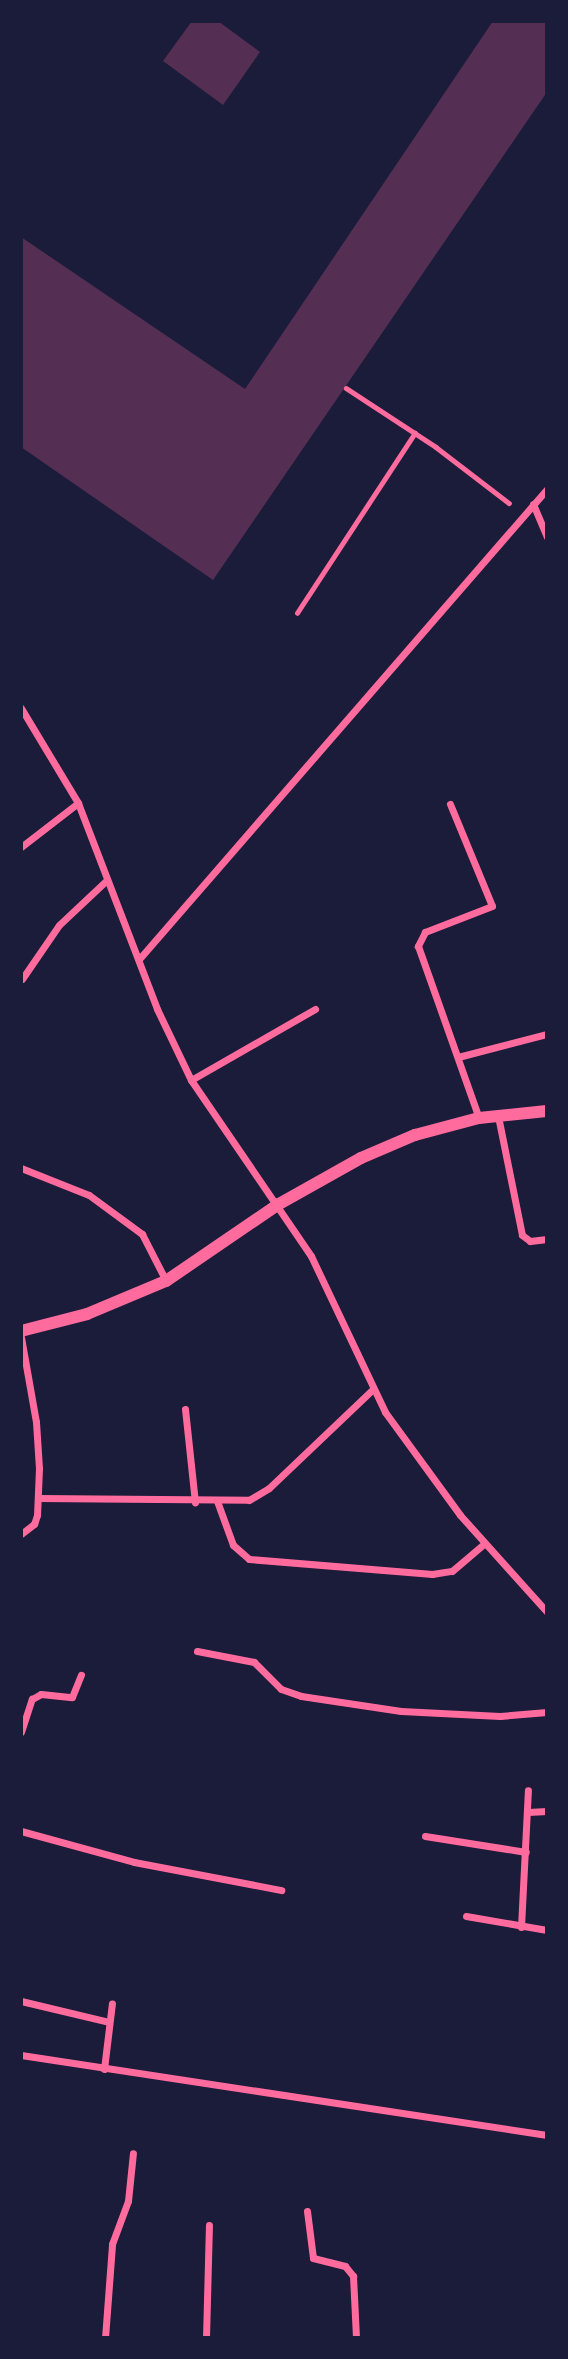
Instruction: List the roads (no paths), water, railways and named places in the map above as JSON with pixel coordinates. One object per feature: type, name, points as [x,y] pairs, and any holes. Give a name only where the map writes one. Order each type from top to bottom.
[{"type":"street","points":[[140,958],[547,489]]},
{"type":"street","points":[[533,504],[547,537]]},
{"type":"street","points":[[21,708],[78,803],[140,958],[157,1009],[191,1080],[279,1204],[312,1256],[373,1389],[418,1460],[485,1543],[547,1612]]},
{"type":"street","points":[[21,847],[78,803]]},
{"type":"street","points":[[450,804],[492,901],[489,909],[425,932],[419,941],[479,1118]]},
{"type":"street","points":[[22,979],[59,925],[107,880]]},
{"type":"street","points":[[191,1080],[315,1009]]},
{"type":"street","points":[[457,1056],[547,1034]]},
{"type":"street","points":[[21,1331],[87,1314],[166,1281],[279,1204],[372,1153],[415,1135],[479,1118],[547,1111]]},
{"type":"street","points":[[498,1116],[522,1235],[530,1241],[547,1239]]},
{"type":"street","points":[[21,1168],[89,1195],[142,1234],[166,1281]]},
{"type":"street","points":[[21,1337],[36,1422],[38,1498],[34,1524],[21,1534]]},
{"type":"street","points":[[38,1498],[195,1502],[249,1500],[269,1488],[373,1389]]},
{"type":"street","points":[[185,1409],[195,1502]]},
{"type":"street","points":[[217,1501],[233,1545],[249,1559],[432,1574],[452,1571],[485,1543]]},
{"type":"street","points":[[197,1651],[254,1662],[269,1672],[281,1689],[301,1696],[401,1711],[500,1716],[547,1713]]},
{"type":"street","points":[[21,1732],[32,1699],[41,1694],[72,1697],[81,1675]]},
{"type":"street","points":[[521,1927],[528,1790]]},
{"type":"street","points":[[528,1812],[547,1811]]},
{"type":"street","points":[[21,1831],[134,1862],[281,1890]]},
{"type":"street","points":[[425,1836],[526,1852]]},
{"type":"street","points":[[466,1916],[547,1930]]},
{"type":"street","points":[[21,2001],[110,2022]]},
{"type":"street","points":[[103,2068],[112,2003]]},
{"type":"street","points":[[21,2055],[547,2135]]},
{"type":"street","points":[[106,2338],[112,2244],[128,2201],[133,2153]]},
{"type":"street","points":[[307,2211],[313,2258],[345,2266],[353,2276],[356,2338]]},
{"type":"street","points":[[206,2338],[209,2225]]}]
